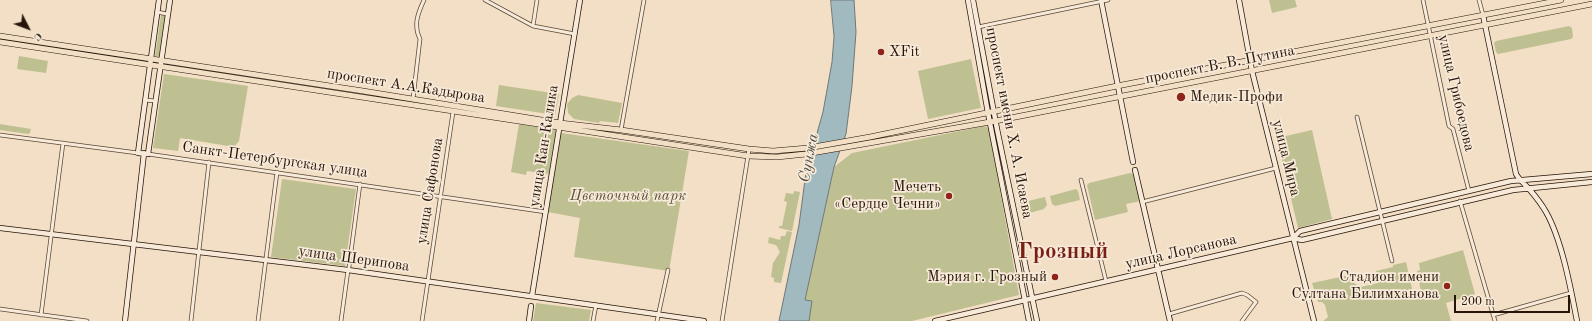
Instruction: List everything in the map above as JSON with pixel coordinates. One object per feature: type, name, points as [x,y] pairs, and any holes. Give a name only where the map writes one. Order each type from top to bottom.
[{"type":"main road","points":[[138,153],[159,0]]},
{"type":"main road","points":[[125,321],[146,154],[170,0]]},
{"type":"main road","name":"улица Кан-Калика","points":[[532,296],[580,0]]},
{"type":"main road","name":"проспект имени Х. А. Исаева","points":[[968,0],[988,113],[993,122],[1037,321]]},
{"type":"main road","name":"проспект имени Х. А. Исаева","points":[[973,0],[994,112],[993,122],[1029,321]]},
{"type":"main road","name":"улица Мира","points":[[1239,0],[1252,71],[1314,321]]},
{"type":"main road","name":"проспект В. В. Путина","points":[[852,143],[1118,86],[1561,0]]},
{"type":"main road","points":[[1101,1],[1133,162]]},
{"type":"main road","name":"проспект В. В. Путина","points":[[852,143],[993,122],[1592,4]]},
{"type":"main road","points":[[1483,15],[1515,170],[1519,180],[1529,189],[1546,213],[1553,228],[1577,321]]},
{"type":"main road","points":[[973,28],[978,27]]},
{"type":"main road","name":"проспект А.А.Кадырова","points":[[0,36],[453,112],[560,125],[621,130],[749,149],[773,151],[852,143]]},
{"type":"main road","name":"проспект А.А.Кадырова","points":[[0,42],[151,61]]},
{"type":"main road","name":"проспект А.А.Кадырова","points":[[160,63],[413,99],[748,156],[777,157],[806,154],[852,143]]},
{"type":"main road","name":"Санкт-Петербургская улица","points":[[138,153],[146,154]]},
{"type":"main road","points":[[1135,170],[1170,321]]},
{"type":"main road","name":"улица Лорсанова","points":[[1293,238],[1300,231],[1519,180],[1592,174]]},
{"type":"main road","name":"улица Лорсанова","points":[[935,321],[1293,238],[1302,240],[1460,201],[1520,189],[1592,182]]},
{"type":"main road","name":"улица Шерипова","points":[[0,228],[349,269],[704,321]]},
{"type":"main road","points":[[529,321],[531,306]]},
{"type":"street","points":[[413,99],[420,38],[416,31],[417,16],[424,0]]},
{"type":"street","points":[[485,0],[533,26],[575,34]]},
{"type":"street","points":[[533,26],[537,0]]},
{"type":"street","points":[[621,130],[644,0]]},
{"type":"street","points":[[978,27],[1108,0]]},
{"type":"street","name":"улица Грибоедова","points":[[1423,0],[1449,126],[1453,129],[1469,191]]},
{"type":"street","points":[[1479,0],[1483,15]]},
{"type":"street","points":[[157,12],[168,14]]},
{"type":"street","points":[[145,100],[155,101]]},
{"type":"street","name":"улица Сафонова","points":[[422,321],[453,112]]},
{"type":"street","points":[[1357,117],[1392,261]]},
{"type":"street","name":"Санкт-Петербургская улица","points":[[0,135],[138,153]]},
{"type":"street","points":[[41,315],[63,143]]},
{"type":"street","points":[[722,321],[749,149]]},
{"type":"street","name":"Санкт-Петербургская улица","points":[[146,154],[546,212]]},
{"type":"street","points":[[191,321],[209,162]]},
{"type":"street","points":[[1142,202],[1276,168]]},
{"type":"street","points":[[258,321],[277,172]]},
{"type":"street","points":[[1080,180],[1106,281]]},
{"type":"street","points":[[341,321],[360,184]]},
{"type":"street","points":[[1460,201],[1495,321]]},
{"type":"street","points":[[657,321],[668,270]]},
{"type":"street","points":[[1169,314],[1242,293],[1256,302],[1242,321]]},
{"type":"street","points":[[1493,315],[1571,293]]},
{"type":"street","points":[[593,321],[596,306]]},
{"type":"street","points":[[0,309],[87,321]]},
{"type":"green space","points":[[1269,0],[1295,0],[1297,7],[1272,13]]},
{"type":"green space","points":[[161,15],[165,16],[159,57],[155,56]]},
{"type":"green space","points":[[1569,26],[1572,28],[1573,37],[1571,39],[1498,54],[1496,52],[1494,43],[1496,41]]},
{"type":"green space","points":[[19,56],[48,61],[46,73],[17,69]]},
{"type":"green space","points":[[971,59],[981,108],[928,119],[918,71]]},
{"type":"green space","points":[[164,74],[248,86],[239,141],[234,147],[180,138],[178,151],[153,148]]},
{"type":"green space","points":[[499,85],[559,94],[555,115],[496,106]]},
{"type":"green space","points":[[578,95],[622,103],[618,123],[600,121],[599,123],[574,119],[568,113],[567,104],[572,98]]},
{"type":"green space","points":[[0,124],[31,129],[30,133],[28,134],[0,130]]},
{"type":"green space","points":[[519,124],[556,130],[549,174],[527,171],[526,175],[511,172]]},
{"type":"green space","points":[[984,126],[989,130],[1019,295],[912,321],[809,321],[812,301],[805,300],[834,167],[852,153]]},
{"type":"green space","points":[[1312,130],[1332,219],[1298,228],[1277,138]]},
{"type":"green space","name":"Цветочный парк","points":[[561,133],[689,151],[669,271],[574,257],[580,218],[548,212]]},
{"type":"green space","points":[[1130,173],[1133,174],[1141,201],[1126,204],[1128,212],[1095,220],[1087,185],[1089,183]]},
{"type":"green space","points":[[282,179],[356,189],[345,266],[271,257]]},
{"type":"green space","points":[[1076,189],[1080,200],[1055,206],[1052,204],[1050,196]]},
{"type":"green space","points":[[794,191],[800,192],[792,231],[779,228],[779,226],[782,226],[787,202],[784,201],[786,193],[793,194]]},
{"type":"green space","points":[[1045,197],[1047,205],[1044,209],[1022,215],[1019,206],[1020,203]]},
{"type":"green space","points":[[787,231],[792,232],[781,283],[774,282],[774,278],[771,277],[773,263],[780,252],[776,245],[768,243],[769,237],[780,240],[781,236],[785,236]]},
{"type":"green space","name":"Стадион имени Султана Билимханова","points":[[1463,250],[1475,294],[1446,303],[1451,321],[1323,321],[1328,317],[1325,305],[1322,302],[1318,302],[1312,283],[1350,275],[1351,281],[1360,287],[1378,283],[1376,271],[1406,262],[1413,293],[1421,292],[1417,271],[1420,270],[1419,263]]},
{"type":"green space","points":[[536,303],[591,310],[589,321],[533,321]]},
{"type":"water","points":[[831,0],[854,0],[856,32],[852,86],[846,134],[834,167],[805,300],[812,301],[809,321],[779,321],[799,225],[806,172],[823,112],[832,62],[834,37]]},
{"type":"place","name":"XFit","points":[[881,52]]},
{"type":"place","name":"Медик-Профи","points":[[1181,97]]},
{"type":"place","name":"Мечеть «Сердце Чечни»","points":[[949,196]]},
{"type":"place","name":"Мэрия г. Грозный","points":[[1055,277]]},
{"type":"place","name":"Стадион имени Султана Билимханова","points":[[1447,286]]},
{"type":"district","name":"Грозный","points":[[1063,252]]},
{"type":"water label","name":"Сунжа","points":[[809,158]]}]
